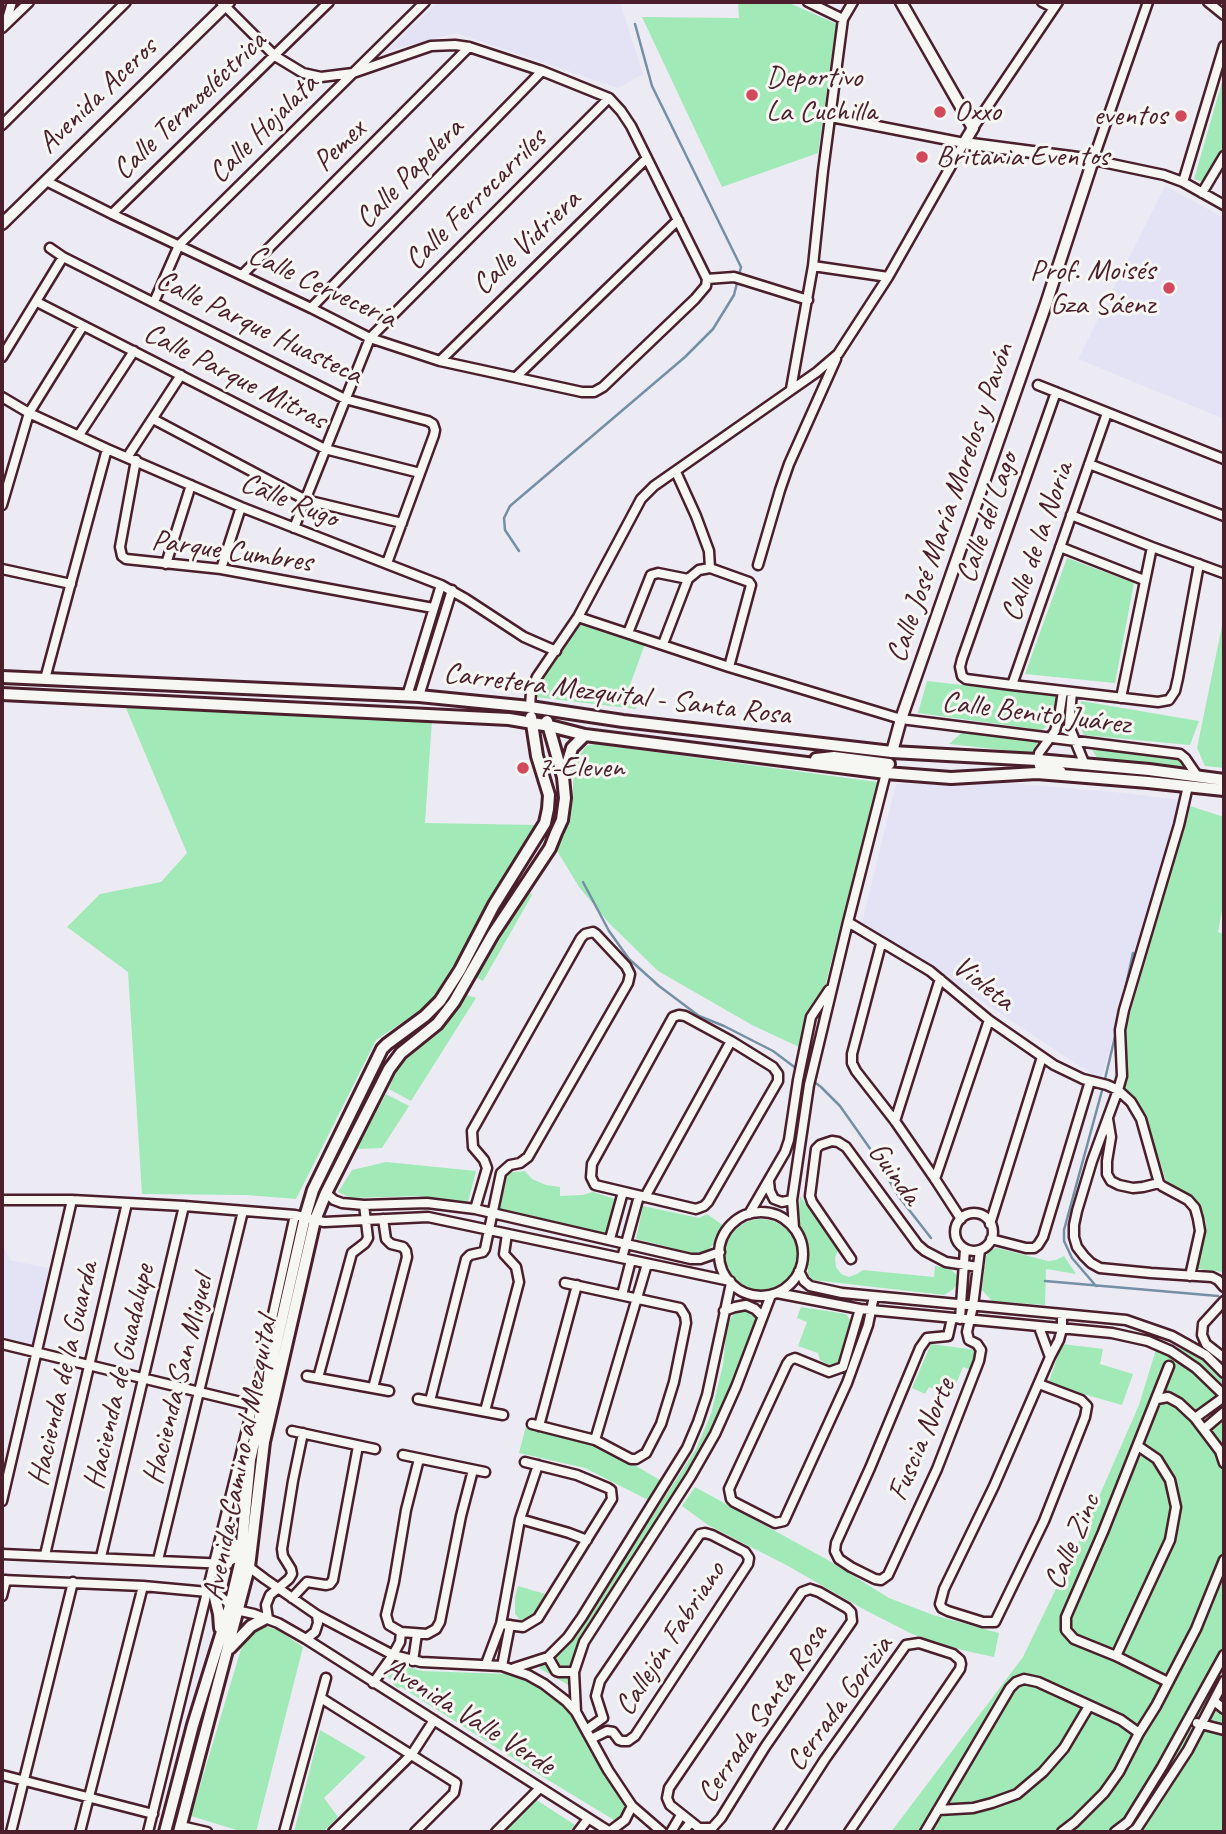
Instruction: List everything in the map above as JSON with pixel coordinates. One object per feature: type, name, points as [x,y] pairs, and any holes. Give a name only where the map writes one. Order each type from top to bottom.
[{"type":"main road","name":"Carretera Mezquital - Santa Rosa","points":[[2,677],[419,696],[534,707],[889,763],[951,778],[1149,770],[1224,780]]},
{"type":"main road","name":"Carretera Mezquital - Santa Rosa","points":[[2,694],[462,716],[531,722],[585,734],[796,761],[834,757],[889,763],[1038,760],[1086,771],[1224,790]]},
{"type":"main road","name":"Avenida Camino al Mezquital","points":[[244,1566],[250,1460],[313,1190],[382,1049],[440,1001],[460,970],[494,905],[545,823],[549,795],[537,756],[531,722],[534,707]]},
{"type":"main road","name":"Avenida Camino al Mezquital","points":[[172,1831],[244,1566],[305,1217],[326,1194],[388,1069],[401,1053],[437,1024],[454,1002],[526,881],[550,848],[562,820],[565,798],[563,777],[550,726],[534,707]]},
{"type":"main road","points":[[563,777],[572,748],[585,734]]},
{"type":"main road","points":[[219,1563],[233,1558],[236,1552],[240,1494],[250,1460]]},
{"type":"main road","points":[[211,1593],[224,1647],[251,1626],[267,1619]]},
{"type":"main road","name":"Avenida Camino al Mezquital","points":[[172,1831],[170,1816],[193,1725],[224,1647]]},
{"type":"street","points":[[3,27],[12,2]]},
{"type":"street","points":[[3,27],[29,2]]},
{"type":"street","points":[[2,125],[126,2]]},
{"type":"street","name":"Calle Termoeléctrica","points":[[112,214],[329,2]]},
{"type":"street","name":"Calle Hojalata","points":[[154,302],[179,245],[425,2]]},
{"type":"street","points":[[808,2],[843,19]]},
{"type":"street","points":[[791,389],[813,266],[843,19],[853,2]]},
{"type":"street","points":[[901,2],[973,128]]},
{"type":"street","points":[[758,565],[789,464],[838,354],[887,277],[973,128],[1056,5],[1042,2]]},
{"type":"street","name":"Calle José María Morelos y Pavón","points":[[794,1228],[792,1200],[812,1067],[901,719],[1148,2]]},
{"type":"street","points":[[1208,2],[1224,15]]},
{"type":"street","points":[[225,3],[275,56],[303,73],[321,77],[354,73],[431,46],[455,44],[542,71],[609,99],[626,118],[708,279],[734,277],[808,300]]},
{"type":"street","name":"Avenida Aceros","points":[[2,224],[225,3]]},
{"type":"street","points":[[1183,182],[1224,46]]},
{"type":"street","name":"Pemex","points":[[242,275],[468,47]]},
{"type":"street","name":"Calle Papelera","points":[[311,307],[542,71]]},
{"type":"street","name":"Calle Ferrocarriles","points":[[294,528],[370,338],[609,99]]},
{"type":"street","points":[[831,117],[964,143],[1142,169],[1183,182],[1224,205]]},
{"type":"street","points":[[1202,193],[1224,156]]},
{"type":"street","name":"Calle Vidriera","points":[[440,361],[646,158]]},
{"type":"street","name":"Calle Cervecería","points":[[46,181],[311,307],[370,338],[440,361],[565,389],[594,392],[604,387],[695,299],[706,286],[708,279]]},
{"type":"street","points":[[516,377],[678,220]]},
{"type":"street","name":"Calle Parque Huasteca","points":[[50,248],[345,400],[433,424],[435,430],[420,473]]},
{"type":"street","points":[[2,356],[63,257]]},
{"type":"street","points":[[813,266],[887,277]]},
{"type":"street","name":"Calle Parque Mitras","points":[[37,302],[325,449],[420,473]]},
{"type":"street","points":[[2,505],[6,474],[29,413],[83,326]]},
{"type":"street","points":[[79,435],[134,351]]},
{"type":"street","points":[[534,707],[531,692],[537,677],[578,617],[641,499],[654,486],[817,372],[838,354]]},
{"type":"street","points":[[132,458],[181,376]]},
{"type":"street","points":[[1038,385],[1224,459]]},
{"type":"street","name":"Calle del Lago","points":[[1012,685],[966,679],[960,672],[962,659],[1056,392]]},
{"type":"street","name":"Calle Rugo","points":[[2,397],[29,413],[107,449],[241,507],[452,590],[524,637],[556,651]]},
{"type":"street","name":"Calle de la Noria","points":[[1012,685],[1107,413]]},
{"type":"street","points":[[153,419],[306,500],[402,523]]},
{"type":"street","points":[[45,679],[107,449]]},
{"type":"street","name":"Parque Cumbres","points":[[132,458],[120,547],[120,552],[126,559],[221,569],[433,608]]},
{"type":"street","points":[[1089,464],[1224,516]]},
{"type":"street","points":[[676,472],[709,551],[710,568]]},
{"type":"street","points":[[387,563],[420,473]]},
{"type":"street","points":[[166,564],[191,485]]},
{"type":"street","points":[[221,569],[241,507]]},
{"type":"street","points":[[1071,514],[1223,573]]},
{"type":"street","points":[[1060,547],[1144,580]]},
{"type":"street","points":[[1121,698],[1152,547]]},
{"type":"street","points":[[1012,685],[1158,702],[1168,700],[1175,691],[1178,678],[1199,564]]},
{"type":"street","points":[[663,644],[688,579],[699,570],[710,568],[749,582],[751,589],[729,667]]},
{"type":"street","points":[[2,569],[71,584]]},
{"type":"street","points":[[628,633],[651,575],[658,573],[688,579]]},
{"type":"street","points":[[407,696],[441,585]]},
{"type":"street","points":[[419,696],[452,590]]},
{"type":"street","name":"Calle Benito Juárez","points":[[578,617],[729,667],[901,719],[1180,754],[1198,777]]},
{"type":"street","points":[[418,660],[429,664]]},
{"type":"street","points":[[1038,760],[1039,753],[1051,739],[1059,717],[1063,691]]},
{"type":"street","points":[[1072,692],[1069,726],[1086,771]]},
{"type":"street","points":[[1188,786],[1124,1010],[1121,1030],[1122,1076],[1077,1211],[1074,1237],[1077,1247],[1091,1263],[1100,1268],[1212,1277],[1224,1287]]},
{"type":"street","name":"Violeta","points":[[848,922],[930,971],[989,1020],[1042,1057],[1070,1074],[1118,1090]]},
{"type":"street","points":[[430,1401],[466,1259],[485,1249],[501,1172],[528,1157],[629,977],[626,966],[596,934],[585,934],[475,1125],[471,1137],[472,1147],[486,1165],[475,1209]]},
{"type":"street","points":[[881,944],[852,1054],[852,1063],[961,1219]]},
{"type":"street","points":[[895,1121],[940,979]]},
{"type":"street","name":"Calle José María Morelos y Pavón","points":[[749,1214],[785,1152],[811,1017],[832,985]]},
{"type":"street","points":[[685,1016],[731,1041],[773,1067],[778,1074],[778,1082],[708,1202],[700,1208],[691,1208],[595,1185],[591,1177],[592,1164],[673,1017],[685,1016]]},
{"type":"street","points":[[935,1179],[989,1020]]},
{"type":"street","points":[[622,1294],[627,1259],[626,1243],[642,1196],[731,1041]]},
{"type":"street","points":[[990,1223],[1042,1057]]},
{"type":"street","points":[[991,1239],[1026,1248],[1038,1245],[1099,1083]]},
{"type":"street","points":[[1118,1090],[1141,1119],[1159,1183],[1188,1200],[1195,1208],[1199,1231],[1190,1276]]},
{"type":"street","points":[[1108,1119],[1111,1137],[1107,1161],[1111,1181],[1133,1188],[1159,1183]]},
{"type":"street","name":"Guinda","points":[[851,1259],[810,1196],[816,1149],[832,1141],[846,1147],[918,1245],[946,1262],[965,1266]]},
{"type":"street","points":[[769,1182],[774,1199],[782,1202],[792,1200]]},
{"type":"street","points":[[610,1239],[623,1192]]},
{"type":"street","points":[[326,1194],[342,1203],[427,1203],[475,1209],[691,1259],[700,1259],[720,1252]]},
{"type":"street","points":[[2,1200],[72,1200],[184,1206],[305,1217],[324,1222],[428,1217],[730,1282]]},
{"type":"street","points":[[2,1501],[72,1200]]},
{"type":"street","name":"Hacienda de la Guarda","points":[[45,1555],[127,1203]]},
{"type":"street","points":[[318,1378],[352,1253],[368,1238],[364,1205]]},
{"type":"street","name":"Hacienda de Guadalupe","points":[[101,1557],[184,1206]]},
{"type":"street","name":"Hacienda San Miguel","points":[[158,1560],[243,1211]]},
{"type":"street","points":[[576,1712],[574,1672],[584,1642],[691,1476],[715,1434],[736,1387],[762,1316],[774,1294],[788,1287],[803,1260],[800,1238],[786,1220],[765,1212],[749,1214],[736,1220],[722,1239],[721,1265],[730,1282],[743,1292],[756,1296],[774,1294],[872,1311],[1123,1335],[1148,1341],[1171,1351],[1196,1368],[1224,1396],[1195,1418]]},
{"type":"street","points":[[968,1214],[985,1217],[990,1223],[991,1239],[987,1246],[980,1250],[965,1249],[957,1241],[957,1225],[968,1214]]},
{"type":"street","points":[[148,1832],[219,1563],[253,1405],[305,1217]]},
{"type":"street","points":[[373,1388],[407,1257],[403,1247],[386,1239],[383,1219]]},
{"type":"street","points":[[485,1411],[519,1282],[516,1267],[504,1254],[507,1234]]},
{"type":"street","points":[[956,1319],[961,1304],[965,1249]]},
{"type":"street","points":[[970,1320],[980,1250]]},
{"type":"street","points":[[595,1440],[647,1264]]},
{"type":"street","points":[[965,1266],[978,1267]]},
{"type":"street","points":[[799,1271],[804,1281],[817,1288],[1126,1320],[1172,1336],[1206,1355],[1224,1373]]},
{"type":"street","points":[[513,1668],[548,1657],[568,1637],[687,1448],[707,1395],[730,1282]]},
{"type":"street","points":[[565,1283],[577,1285],[622,1294],[675,1306],[680,1308],[685,1316],[669,1400],[661,1424],[642,1457],[631,1459],[595,1440],[535,1425],[577,1285]]},
{"type":"street","points":[[847,1382],[798,1359],[792,1359],[787,1364],[729,1489],[734,1502],[775,1523],[784,1521],[847,1382],[872,1311],[874,1296]]},
{"type":"street","points":[[1224,1301],[1203,1324],[1202,1335],[1206,1344],[1224,1358]]},
{"type":"street","points":[[724,1311],[746,1305],[762,1316]]},
{"type":"street","points":[[829,1372],[838,1370],[844,1364],[860,1309]]},
{"type":"street","points":[[1038,1384],[1081,1400],[1087,1406],[1044,1521],[997,1620],[989,1623],[948,1612],[940,1604],[944,1589],[994,1486],[1049,1357],[1059,1340],[1062,1315]]},
{"type":"street","name":"Fuscia Norte","points":[[956,1319],[948,1336],[928,1338],[920,1348],[836,1543],[835,1551],[839,1559],[875,1579],[888,1576],[937,1469],[979,1362],[981,1350],[967,1336],[970,1320]]},
{"type":"street","points":[[1038,1327],[1049,1357]]},
{"type":"street","points":[[2,1344],[253,1405]]},
{"type":"street","name":"Calle Zinc","points":[[1168,1682],[1074,1639],[1066,1630],[1066,1617],[1169,1366]]},
{"type":"street","points":[[307,1376],[389,1391]]},
{"type":"street","points":[[1157,1399],[1168,1398],[1195,1418],[1220,1451],[1224,1463]]},
{"type":"street","points":[[418,1399],[503,1415]]},
{"type":"street","points":[[1205,1429],[1224,1412]]},
{"type":"street","points":[[292,1431],[375,1449]]},
{"type":"street","points":[[267,1619],[266,1605],[270,1595],[292,1574],[282,1549],[303,1433]]},
{"type":"street","points":[[292,1598],[307,1582],[326,1585],[333,1580],[358,1446]]},
{"type":"street","points":[[1116,1656],[1170,1540],[1176,1507],[1170,1480],[1157,1459],[1138,1446]]},
{"type":"street","points":[[403,1455],[485,1472]]},
{"type":"street","points":[[419,1459],[406,1510],[386,1615],[389,1625],[401,1632],[433,1632],[440,1622],[473,1470]]},
{"type":"street","points":[[506,1624],[523,1627],[538,1618],[611,1502],[612,1495],[611,1490],[577,1475],[525,1462]]},
{"type":"street","points":[[502,1666],[520,1519],[538,1465]]},
{"type":"street","points":[[520,1519],[587,1540]]},
{"type":"street","name":"Callejón Fabriano","points":[[586,1730],[602,1719],[603,1714],[596,1696],[600,1681],[700,1534],[708,1533],[746,1552],[748,1564],[635,1736],[628,1741],[622,1741],[613,1732],[607,1731],[591,1739]]},
{"type":"street","points":[[2,1554],[244,1566]]},
{"type":"street","points":[[1062,1832],[1104,1793],[1119,1772],[1196,1629],[1224,1560]]},
{"type":"street","name":"Avenida Valle Verde","points":[[244,1566],[317,1615],[393,1655],[413,1661],[486,1664],[513,1668],[544,1684],[576,1712],[632,1807],[662,1832]]},
{"type":"street","points":[[2,1596],[4,1580],[143,1586],[211,1593]]},
{"type":"street","points":[[11,1832],[73,1582]]},
{"type":"street","points":[[80,1832],[143,1586]]},
{"type":"street","name":"Cerrada Santa Rosa","points":[[814,1590],[847,1608],[853,1616],[849,1628],[765,1747],[721,1818],[709,1829],[699,1828],[691,1822],[668,1802],[669,1788],[802,1592],[814,1590]]},
{"type":"street","name":"Avenida Valle Verde","points":[[211,1593],[219,1595],[234,1608],[267,1619],[306,1639],[609,1832],[622,1824],[632,1807]]},
{"type":"street","points":[[306,1639],[316,1632],[317,1615]]},
{"type":"street","points":[[486,1664],[506,1624]]},
{"type":"street","points":[[373,1683],[393,1655],[400,1642],[401,1632]]},
{"type":"street","points":[[413,1661],[417,1634]]},
{"type":"street","name":"Cerrada Gorizia","points":[[778,1832],[825,1759],[906,1645],[919,1643],[953,1654],[960,1660],[960,1669],[849,1832]]},
{"type":"street","points":[[1115,1832],[1128,1822],[1190,1720],[1224,1656]]},
{"type":"street","points":[[548,1657],[556,1671],[574,1672]]},
{"type":"street","points":[[284,1832],[326,1678]]},
{"type":"street","points":[[925,1832],[1016,1682],[1024,1679],[1038,1682],[1121,1720],[1139,1733]]},
{"type":"street","points":[[1132,1832],[1172,1774],[1224,1681]]},
{"type":"street","points":[[321,1698],[454,1781],[454,1793],[415,1832]]},
{"type":"street","points":[[1214,1701],[1224,1709]]},
{"type":"street","points":[[938,1810],[973,1808],[1017,1794],[1043,1772],[1065,1748],[1089,1706]]},
{"type":"street","points":[[333,1832],[412,1754],[434,1720]]},
{"type":"street","points":[[1190,1720],[1224,1730]]},
{"type":"street","points":[[2,1775],[153,1814]]},
{"type":"street","points":[[496,1832],[540,1788]]},
{"type":"street","points":[[671,1832],[681,1815]]},
{"type":"street","points":[[578,1832],[588,1819]]},
{"type":"street","points":[[683,1832],[691,1822]]},
{"type":"street","points":[[172,1831],[207,1832]]},
{"type":"shaded area","points":[[438,2],[620,2],[643,74],[618,88],[456,33],[387,51]]},
{"type":"shaded area","name":"Prof. Moisés Gza Sáenz","points":[[1165,186],[1224,218],[1224,419],[1078,359]]},
{"type":"shaded area","points":[[1008,783],[1180,800],[1101,1080],[862,922],[896,784]]},
{"type":"shaded area","points":[[2,1244],[10,1260],[52,1269],[34,1345],[2,1337]]},
{"type":"green space","name":"Deportivo La Cuchilla","points":[[738,2],[787,2],[839,25],[834,38],[818,153],[722,187],[642,17],[739,18]]},
{"type":"green space","points":[[1224,75],[1224,148],[1203,182],[1194,179]]},
{"type":"green space","points":[[1067,558],[1134,583],[1115,683],[1025,674]]},
{"type":"green space","points":[[1224,616],[1224,768],[1205,766],[1197,748]]},
{"type":"green space","points":[[581,623],[645,644],[627,693],[640,697],[636,709],[535,697],[544,675]]},
{"type":"green space","points":[[927,681],[1057,696],[1055,720],[1042,730],[918,713]]},
{"type":"green space","points":[[1081,701],[1199,721],[1190,745],[1084,735],[1077,721]]},
{"type":"green space","points":[[126,708],[432,719],[425,823],[537,825],[430,1004],[376,1040],[296,1199],[246,1195],[142,1194],[128,972],[67,927],[100,894],[161,882],[187,853]]},
{"type":"green space","points":[[966,729],[1040,740],[1031,753],[949,744]]},
{"type":"green space","points":[[595,744],[877,782],[824,990],[806,1017],[799,1047],[752,1025],[658,971],[609,923],[579,887],[556,849],[573,790],[574,764],[586,746]]},
{"type":"green space","points":[[1091,748],[1181,757],[1187,770],[1099,761]]},
{"type":"green space","points":[[1190,806],[1224,817],[1224,900],[1218,932],[1224,934],[1224,1272],[1198,1269],[1206,1223],[1195,1199],[1166,1181],[1140,1109],[1125,1090],[1125,1031]]},
{"type":"green space","points":[[528,890],[532,895],[483,981],[475,977]]},
{"type":"green space","points":[[467,995],[476,998],[411,1101],[389,1089],[394,1074],[415,1049],[443,1026]]},
{"type":"green space","points":[[386,1094],[409,1106],[382,1148],[356,1149]]},
{"type":"green space","points":[[386,1162],[476,1171],[468,1202],[418,1196],[351,1198],[338,1192],[352,1170]]},
{"type":"green space","points":[[525,1171],[532,1179],[560,1187],[560,1196],[593,1192],[615,1199],[605,1234],[497,1209],[506,1173]]},
{"type":"green space","points":[[800,1196],[838,1250],[836,1267],[841,1274],[849,1277],[863,1270],[934,1277],[935,1266],[949,1268],[955,1273],[957,1285],[944,1295],[813,1280],[808,1275],[807,1243],[798,1223]]},
{"type":"green space","points":[[643,1206],[699,1218],[707,1214],[724,1226],[718,1240],[706,1252],[690,1254],[636,1239]]},
{"type":"green space","points":[[768,1219],[787,1229],[795,1241],[795,1269],[787,1281],[775,1289],[754,1291],[735,1281],[727,1269],[725,1248],[735,1229],[747,1221]]},
{"type":"green space","points":[[997,1248],[1048,1261],[1064,1256],[1076,1274],[1046,1269],[1045,1305],[992,1301],[982,1290],[986,1256],[990,1250]]},
{"type":"green space","points":[[801,1307],[846,1314],[850,1320],[851,1330],[842,1358],[837,1364],[829,1365],[820,1360],[818,1353],[798,1346],[807,1322],[797,1318]]},
{"type":"green space","points":[[749,1311],[755,1318],[756,1326],[706,1445],[591,1623],[570,1686],[539,1668],[544,1661],[553,1658],[577,1636],[696,1449],[711,1414],[723,1365],[727,1324],[735,1312]]},
{"type":"green space","points":[[1158,1343],[1224,1360],[1224,1832],[891,1832],[1023,1657],[1084,1531],[1139,1405]]},
{"type":"green space","points":[[931,1344],[976,1350],[971,1370],[963,1367],[951,1396],[929,1387],[925,1394],[912,1388]]},
{"type":"green space","points":[[1062,1344],[1103,1349],[1100,1364],[1133,1374],[1122,1405],[1048,1384]]},
{"type":"green space","points":[[526,1426],[590,1442],[663,1482],[652,1502],[585,1468],[519,1453]]},
{"type":"green space","points":[[695,1487],[826,1559],[889,1598],[933,1615],[999,1633],[994,1657],[912,1634],[708,1525],[682,1506]]},
{"type":"green space","points":[[518,1586],[545,1594],[535,1617],[521,1621],[515,1614]]},
{"type":"green space","points":[[257,1624],[278,1630],[303,1647],[256,1832],[243,1832],[191,1816],[244,1639]]},
{"type":"green space","points":[[394,1663],[422,1671],[506,1674],[539,1683],[561,1700],[570,1712],[623,1800],[622,1816],[614,1820],[401,1687],[397,1688],[388,1677]]},
{"type":"green space","points":[[320,1730],[366,1757],[324,1798],[338,1817],[323,1832],[294,1832]]},
{"type":"green space","points":[[535,1799],[575,1825],[569,1832],[508,1832],[503,1828]]},
{"type":"waterway","points":[[519,551],[505,530],[504,518],[510,506],[685,357],[713,329],[734,295],[741,267],[652,86],[635,24]]},
{"type":"waterway","points":[[583,882],[609,931],[629,959],[659,986],[699,1016],[773,1051],[821,1087],[840,1106],[899,1197],[931,1238]]},
{"type":"waterway","points":[[1122,1004],[1133,953]]},
{"type":"waterway","points":[[1105,1079],[1117,1028]]},
{"type":"waterway","points":[[1096,1286],[1072,1258],[1064,1241],[1064,1230],[1103,1087]]},
{"type":"waterway","points":[[1045,1281],[1218,1296]]},
{"type":"place","name":"Deportivo La Cuchilla","points":[[752,95]]},
{"type":"place","name":"Oxxo","points":[[940,112]]},
{"type":"place","name":"eventos","points":[[1181,116]]},
{"type":"place","name":"Britania Eventos","points":[[922,157]]},
{"type":"place","name":"Prof. Moisés Gza Sáenz","points":[[1169,288]]},
{"type":"place","name":"7-Eleven","points":[[523,768]]}]
